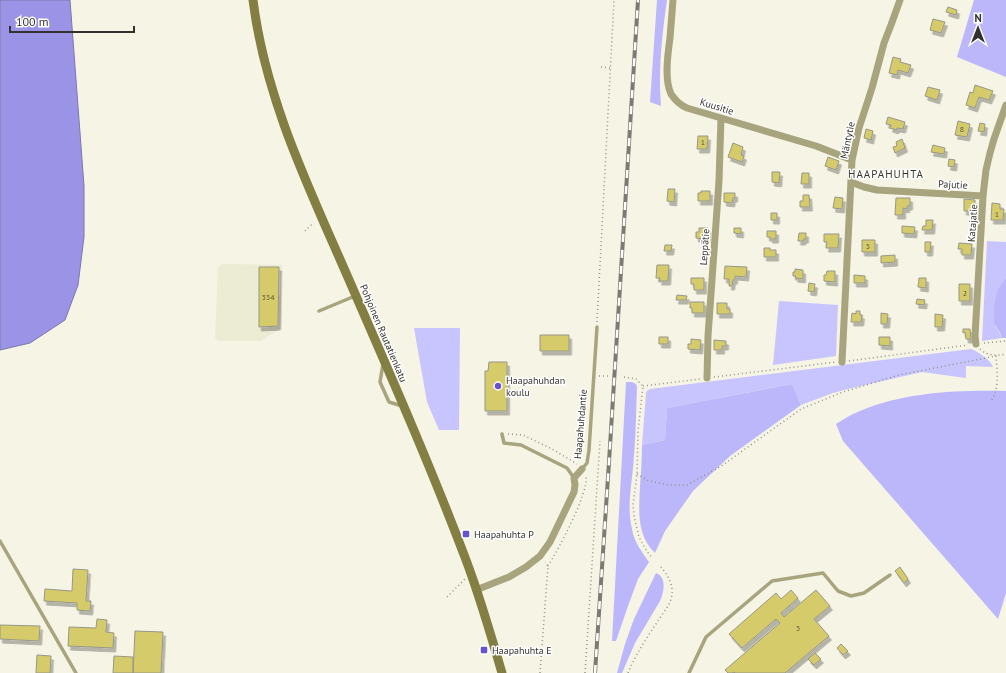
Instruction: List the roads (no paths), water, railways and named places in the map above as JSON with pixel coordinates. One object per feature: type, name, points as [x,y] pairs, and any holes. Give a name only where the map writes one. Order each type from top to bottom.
[{"type":"street","name":"Pohjoinen Rautatienkatu","points":[[253,0],[270,83],[288,136],[443,501],[490,629],[502,673]]},
{"type":"street","name":"Kuusitie","points":[[673,0],[667,69],[670,90],[681,105],[721,118],[780,134],[852,160]]},
{"type":"street","name":"Mäntytie","points":[[842,362],[852,160],[859,128],[884,43],[900,0]]},
{"type":"street","name":"Katajatie","points":[[976,344],[975,336],[986,170],[1006,105]]},
{"type":"street","name":"Leppätie","points":[[707,378],[708,337],[719,182],[721,118]]},
{"type":"street","name":"Pajutie","points":[[851,182],[877,190],[984,196]]},
{"type":"street","name":"Haapahuhdantie","points":[[574,478],[582,469]]},
{"type":"street","points":[[476,590],[509,577],[526,567],[540,556],[550,542],[574,492],[574,478]]},
{"type":"lane","points":[[319,311],[356,296]]},
{"type":"lane","name":"Haapahuhdantie","points":[[582,469],[587,463],[589,450],[597,327]]},
{"type":"lane","points":[[502,434],[504,443],[520,445],[567,468],[574,478]]},
{"type":"lane","points":[[0,541],[76,673]]},
{"type":"lane","points":[[689,673],[706,637],[772,581],[823,573],[838,591],[851,596],[864,593],[890,575]]},
{"type":"railway","points":[[595,673],[638,0]]},
{"type":"place","name":"Haapahuhdan koulu","points":[[498,386]]},
{"type":"place","name":"Haapahuhta P","points":[[466,534]]},
{"type":"place","name":"Haapahuhta E","points":[[484,650]]},
{"type":"district","name":"HAAPAHUHTA","points":[[886,174]]}]
